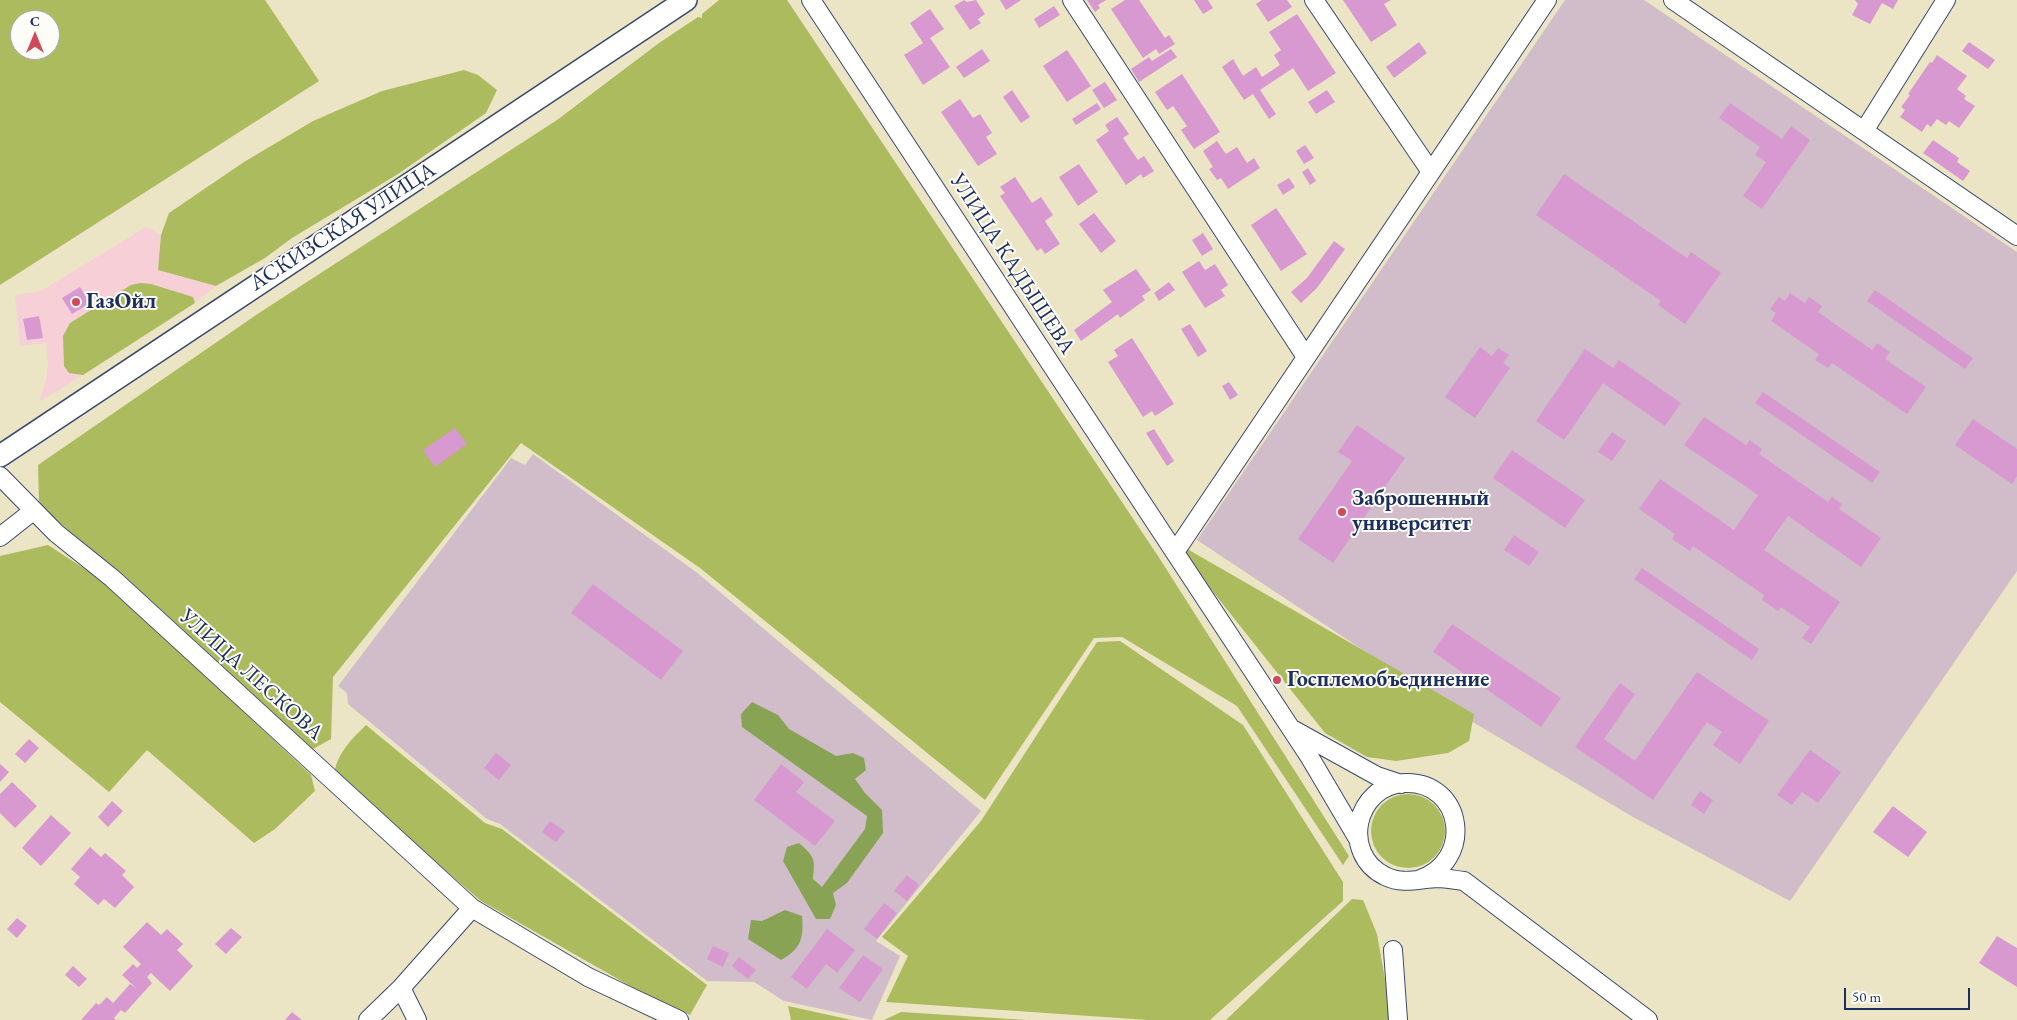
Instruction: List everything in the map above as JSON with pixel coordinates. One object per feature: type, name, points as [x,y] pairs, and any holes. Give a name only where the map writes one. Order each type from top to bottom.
[{"type":"main road","name":"АСКИЗСКАЯ УЛИЦА","points":[[0,456],[686,0]]},
{"type":"street","name":"УЛИЦА КАДЫШЕВА","points":[[811,0],[1292,729],[1358,839]]},
{"type":"street","points":[[1072,0],[1306,357]]},
{"type":"street","points":[[1314,0],[1431,172]]},
{"type":"street","points":[[1175,552],[1547,0]]},
{"type":"street","points":[[1673,0],[2017,236]]},
{"type":"street","points":[[1864,131],[1946,0]]},
{"type":"street","name":"УЛИЦА ЛЕСКОВА","points":[[0,476],[33,511],[112,578],[472,908],[588,977],[679,1020]]},
{"type":"street","points":[[0,536],[33,511]]},
{"type":"street","points":[[1292,729],[1376,776],[1401,784],[1423,786],[1442,798],[1453,816],[1464,881]]},
{"type":"street","points":[[1401,784],[1379,791],[1368,802],[1360,816],[1358,839],[1363,855],[1379,873],[1394,880],[1438,878],[1464,881],[1648,1020]]},
{"type":"street","points":[[1418,880],[1432,874],[1444,865],[1452,852],[1456,838]]},
{"type":"street","points":[[368,1020],[400,988],[472,908]]},
{"type":"street","points":[[1393,950],[1398,1020]]},
{"type":"street","points":[[400,988],[417,1020]]},
{"type":"shaded area","points":[[1565,0],[1644,0],[2017,252],[2017,571],[1790,901],[1633,817],[1461,715],[1197,540]]},
{"type":"shaded area","points":[[146,227],[161,235],[158,270],[216,286],[195,303],[192,297],[151,284],[131,285],[70,323],[69,373],[83,375],[39,402],[47,377],[46,343],[20,346],[15,295],[41,291]]},
{"type":"shaded area","points":[[533,454],[696,572],[981,811],[876,941],[900,956],[872,1020],[784,1001],[754,982],[707,981],[500,824],[487,819],[348,704],[347,693],[338,686],[511,458],[525,465]]},
{"type":"green space","points":[[0,0],[265,0],[319,81],[0,285]]},
{"type":"green space","points":[[719,0],[787,0],[1158,556],[1349,856],[1343,865],[1237,706],[1122,637],[1094,638],[985,800],[700,568],[521,443],[333,677],[331,739],[311,750],[39,504],[38,465],[259,313],[557,120],[659,43],[698,17],[702,18],[702,14]]},
{"type":"green space","points":[[464,70],[478,75],[497,90],[486,113],[398,174],[292,238],[265,258],[216,286],[158,270],[161,235],[169,213],[244,162],[313,121],[382,91]]},
{"type":"green space","points":[[140,283],[151,284],[193,297],[195,303],[83,375],[69,373],[64,366],[63,336],[70,323],[131,285]]},
{"type":"green space","points":[[48,545],[105,582],[311,775],[315,791],[275,829],[254,843],[147,750],[109,792],[0,702],[0,556]]},
{"type":"green space","points":[[1182,546],[1474,714],[1469,741],[1448,753],[1396,761],[1367,757],[1325,733],[1187,559]]},
{"type":"green space","points":[[1120,641],[1243,725],[1343,882],[1343,901],[1210,1020],[1148,1020],[886,1002],[908,956],[882,937],[981,821],[1097,642]]},
{"type":"green space","points":[[752,702],[778,715],[789,729],[836,756],[853,753],[864,758],[866,770],[855,779],[865,793],[882,810],[883,833],[847,883],[833,893],[836,905],[830,919],[816,919],[783,861],[787,847],[799,843],[811,855],[814,863],[813,879],[822,887],[865,829],[867,816],[742,727],[741,714]]},
{"type":"green space","points":[[366,725],[485,823],[502,829],[707,985],[690,1015],[639,991],[481,901],[344,783],[335,769],[337,762],[347,745]]},
{"type":"green space","points":[[1408,794],[1429,800],[1439,810],[1445,831],[1439,852],[1429,862],[1408,868],[1387,862],[1377,852],[1371,831],[1377,810],[1387,800]]},
{"type":"green space","points":[[1352,899],[1363,900],[1377,934],[1386,985],[1389,1020],[1226,1020]]},
{"type":"green space","points":[[785,910],[802,916],[802,937],[793,952],[781,960],[748,939],[751,920],[762,921]]},
{"type":"green space","points":[[788,1006],[852,1020],[791,1020]]},
{"type":"green space","points":[[901,1012],[1027,1020],[884,1020]]},
{"type":"building","points":[[964,0],[967,2],[976,0],[985,14],[978,19],[981,23],[970,30],[954,6]]},
{"type":"building","points":[[1000,0],[1021,0],[1006,10]]},
{"type":"building","points":[[1087,0],[1106,0],[1098,5],[1100,8],[1095,12]]},
{"type":"building","points":[[1125,0],[1139,0],[1165,38],[1169,35],[1175,44],[1159,54],[1156,49],[1143,58],[1111,9]]},
{"type":"building","points":[[1194,0],[1208,0],[1213,8],[1203,14]]},
{"type":"building","points":[[1262,0],[1287,0],[1292,7],[1268,22],[1256,4]]},
{"type":"building","points":[[1343,0],[1391,0],[1384,4],[1397,25],[1371,42]]},
{"type":"building","points":[[1855,0],[1898,0],[1893,9],[1882,3],[1870,24],[1852,15],[1858,4]]},
{"type":"building","points":[[1054,6],[1060,15],[1039,28],[1034,19]]},
{"type":"building","points":[[930,9],[944,29],[930,38],[950,67],[923,85],[904,55],[923,43],[910,23]]},
{"type":"building","points":[[1297,14],[1336,73],[1308,91],[1293,68],[1260,90],[1276,114],[1269,119],[1253,94],[1244,100],[1222,67],[1233,59],[1243,76],[1256,67],[1262,77],[1280,65],[1274,55],[1281,50],[1269,32]]},
{"type":"building","points":[[1419,42],[1427,53],[1394,78],[1386,67]]},
{"type":"building","points":[[1969,42],[1995,60],[1988,69],[1962,51]]},
{"type":"building","points":[[982,49],[990,61],[964,78],[956,67]]},
{"type":"building","points":[[1171,49],[1177,57],[1139,82],[1131,69],[1149,57],[1152,61]]},
{"type":"building","points":[[1067,50],[1091,86],[1067,102],[1043,66]]},
{"type":"building","points":[[1937,55],[1967,76],[1957,89],[1966,96],[1964,99],[1975,106],[1959,128],[1949,121],[1946,125],[1937,119],[1931,127],[1927,124],[1922,132],[1900,117],[1905,110],[1901,107],[1930,62],[1932,63]]},
{"type":"building","points":[[1182,74],[1220,132],[1194,149],[1181,130],[1187,126],[1173,106],[1167,110],[1155,92]]},
{"type":"building","points":[[1105,82],[1117,100],[1104,108],[1092,90]]},
{"type":"building","points":[[1012,90],[1030,117],[1021,123],[1003,97]]},
{"type":"building","points":[[1327,90],[1335,102],[1316,114],[1308,102]]},
{"type":"building","points":[[960,99],[973,118],[980,114],[992,133],[986,137],[997,154],[978,166],[941,112]]},
{"type":"building","points":[[1097,103],[1101,109],[1076,125],[1072,119]]},
{"type":"building","points":[[1730,103],[1782,139],[1791,126],[1810,140],[1762,209],[1743,196],[1766,162],[1755,155],[1760,147],[1719,118]]},
{"type":"building","points":[[1117,117],[1129,134],[1123,138],[1138,160],[1144,156],[1154,171],[1143,178],[1141,174],[1126,185],[1096,140],[1109,131],[1105,125]]},
{"type":"building","points":[[1933,140],[1959,158],[1957,162],[1970,171],[1963,181],[1923,153]]},
{"type":"building","points":[[1217,141],[1226,154],[1237,147],[1247,163],[1254,158],[1260,168],[1228,189],[1221,178],[1217,180],[1209,169],[1213,167],[1203,151]]},
{"type":"building","points":[[1305,145],[1314,158],[1304,164],[1296,151]]},
{"type":"building","points":[[1079,164],[1098,192],[1078,206],[1059,177]]},
{"type":"building","points":[[1308,168],[1316,181],[1310,185],[1302,172]]},
{"type":"building","points":[[1564,174],[1687,258],[1691,252],[1721,273],[1685,324],[1658,305],[1661,301],[1536,215]]},
{"type":"building","points":[[1015,177],[1032,203],[1041,197],[1053,215],[1045,221],[1060,244],[1045,254],[1041,248],[1037,251],[1000,196],[1005,193],[1000,187]]},
{"type":"building","points":[[1289,178],[1295,187],[1283,195],[1277,185]]},
{"type":"building","points":[[1276,208],[1307,254],[1281,271],[1251,225]]},
{"type":"building","points":[[1094,213],[1116,241],[1101,253],[1079,224]]},
{"type":"building","points":[[1203,233],[1213,249],[1202,256],[1192,240]]},
{"type":"building","points":[[1334,241],[1345,249],[1317,288],[1301,303],[1291,292],[1307,278]]},
{"type":"building","points":[[1199,261],[1205,270],[1215,264],[1228,285],[1221,290],[1225,296],[1205,308],[1182,272]]},
{"type":"building","points":[[1136,269],[1151,290],[1142,296],[1145,300],[1120,318],[1118,314],[1081,341],[1074,330],[1112,302],[1103,290]]},
{"type":"building","points":[[1169,282],[1175,290],[1159,301],[1154,293]]},
{"type":"building","points":[[80,287],[90,303],[72,314],[62,298]]},
{"type":"building","points":[[1875,290],[1973,358],[1965,369],[1867,301]]},
{"type":"building","points":[[1790,293],[1805,303],[1809,297],[1822,306],[1818,312],[1872,350],[1877,343],[1890,352],[1885,359],[1926,387],[1907,414],[1832,363],[1828,368],[1815,360],[1819,354],[1771,321],[1776,313],[1770,309],[1779,297],[1785,301]]},
{"type":"building","points":[[39,316],[43,338],[27,340],[23,319]]},
{"type":"building","points":[[1190,324],[1207,351],[1198,357],[1181,329]]},
{"type":"building","points":[[1132,338],[1174,404],[1155,416],[1152,411],[1143,417],[1108,362],[1118,356],[1114,350]]},
{"type":"building","points":[[1480,347],[1492,356],[1498,348],[1509,355],[1503,363],[1510,368],[1475,418],[1445,397]]},
{"type":"building","points":[[1585,349],[1613,368],[1619,360],[1681,403],[1665,426],[1603,383],[1564,440],[1536,421]]},
{"type":"building","points":[[1229,382],[1238,395],[1230,400],[1222,386]]},
{"type":"building","points":[[1763,392],[1880,472],[1872,483],[1755,403]]},
{"type":"building","points":[[1704,417],[1746,445],[1750,440],[1762,449],[1759,454],[1828,502],[1832,497],[1842,504],[1839,509],[1881,538],[1861,567],[1788,516],[1764,550],[1840,602],[1811,644],[1802,638],[1810,627],[1781,607],[1778,611],[1762,600],[1764,595],[1693,546],[1690,551],[1672,539],[1675,534],[1639,509],[1660,479],[1734,530],[1758,495],[1684,445]]},
{"type":"building","points":[[1973,419],[2017,449],[2017,476],[2012,484],[1955,445]]},
{"type":"building","name":"Заброшенный университет","points":[[1357,425],[1405,458],[1333,563],[1298,539],[1352,461],[1338,452]]},
{"type":"building","points":[[455,428],[467,444],[435,467],[423,450]]},
{"type":"building","points":[[1154,429],[1174,461],[1167,466],[1146,433]]},
{"type":"building","points":[[1612,432],[1626,441],[1612,461],[1598,452]]},
{"type":"building","points":[[1512,450],[1585,500],[1565,528],[1493,478]]},
{"type":"building","points":[[1514,535],[1539,552],[1529,566],[1504,550]]},
{"type":"building","points":[[1642,568],[1759,649],[1752,660],[1634,579]]},
{"type":"building","points":[[593,584],[683,651],[661,680],[571,613]]},
{"type":"building","points":[[1452,624],[1561,698],[1541,727],[1433,652]]},
{"type":"building","points":[[1697,672],[1769,721],[1740,764],[1713,745],[1722,732],[1707,722],[1653,800],[1575,747],[1620,683],[1635,694],[1604,739],[1635,761]]},
{"type":"building","points":[[29,739],[39,748],[25,763],[15,754]]},
{"type":"building","points":[[1810,750],[1841,772],[1818,803],[1802,792],[1792,805],[1777,795]]},
{"type":"building","points":[[496,753],[511,765],[499,780],[484,768]]},
{"type":"building","points":[[0,764],[9,772],[0,782]]},
{"type":"building","points":[[781,764],[804,782],[796,792],[835,821],[815,846],[754,800]]},
{"type":"building","points":[[12,782],[37,806],[15,828],[0,813],[0,794]]},
{"type":"building","points":[[1700,791],[1713,800],[1704,814],[1691,805]]},
{"type":"building","points":[[112,801],[123,811],[108,827],[98,817]]},
{"type":"building","points":[[1893,806],[1927,832],[1908,857],[1873,832]]},
{"type":"building","points":[[51,815],[71,833],[41,866],[22,848]]},
{"type":"building","points":[[550,821],[565,831],[556,842],[542,832]]},
{"type":"building","points":[[90,847],[101,857],[105,853],[126,871],[122,875],[134,887],[115,908],[104,899],[98,905],[74,884],[80,877],[71,869]]},
{"type":"building","points":[[907,875],[919,885],[907,901],[894,891]]},
{"type":"building","points":[[884,903],[897,913],[877,939],[864,929]]},
{"type":"building","points":[[17,918],[27,926],[17,938],[7,929]]},
{"type":"building","points":[[147,922],[161,935],[167,929],[183,944],[177,950],[193,966],[170,991],[151,973],[147,977],[152,983],[125,1013],[121,1010],[114,1018],[116,1020],[81,1020],[96,1003],[99,1005],[107,997],[113,1003],[130,984],[136,988],[122,975],[133,964],[137,968],[141,964],[123,947]]},
{"type":"building","points":[[231,928],[242,937],[226,954],[215,944]]},
{"type":"building","points":[[827,929],[855,950],[837,973],[826,964],[807,989],[791,977]]},
{"type":"building","points":[[1997,936],[2017,948],[2017,987],[1979,963]]},
{"type":"building","points":[[713,946],[729,953],[723,967],[707,959]]},
{"type":"building","points":[[863,955],[883,969],[860,1002],[839,988]]},
{"type":"building","points":[[739,957],[756,970],[748,979],[732,966]]},
{"type":"building","points":[[73,966],[87,979],[79,987],[65,975]]},
{"type":"building","points":[[292,1012],[302,1020],[285,1020]]},
{"type":"place","name":"ГазОйл","points":[[76,302]]},
{"type":"place","name":"Заброшенный университет","points":[[1342,512]]},
{"type":"place","name":"Госплемобъединение","points":[[1277,680]]}]
